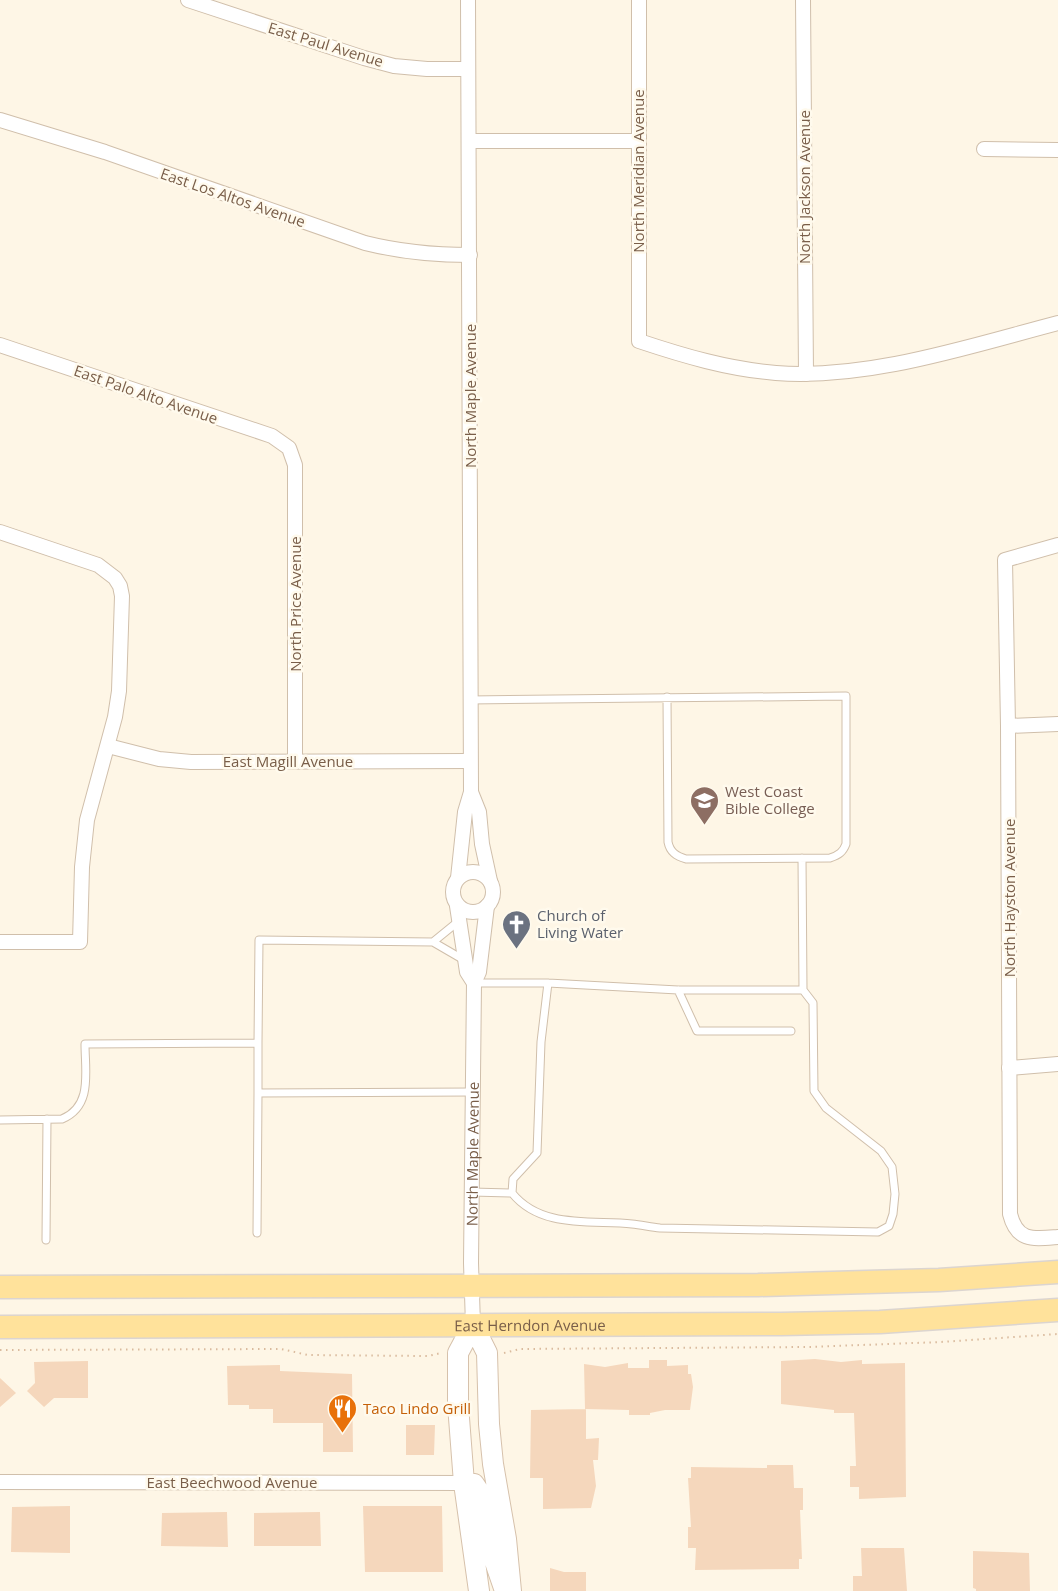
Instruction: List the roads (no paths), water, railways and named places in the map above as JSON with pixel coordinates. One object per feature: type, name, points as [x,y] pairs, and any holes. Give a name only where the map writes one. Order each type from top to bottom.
[{"type":"main road","points":[[0,1287],[847,1284],[1058,1272]]},
{"type":"main road","name":"East Herndon Avenue","points":[[0,1327],[869,1322],[1058,1310]]},
{"type":"street","name":"East Paul Avenue","points":[[188,0],[394,66],[468,69]]},
{"type":"street","name":"North Maple Avenue","points":[[468,0],[470,761],[471,792],[478,812],[493,894],[487,906],[479,972],[474,983],[473,1325],[488,1353],[490,1434],[506,1539],[511,1591]]},
{"type":"street","name":"North Meridian Avenue","points":[[639,0],[639,341],[726,366],[777,373],[806,374]]},
{"type":"street","name":"North Jackson Avenue","points":[[803,0],[806,374]]},
{"type":"street","name":"East Los Altos Avenue","points":[[0,120],[105,152],[365,243],[429,255],[470,255]]},
{"type":"street","points":[[469,141],[638,141]]},
{"type":"street","points":[[984,149],[1058,150]]},
{"type":"street","points":[[806,374],[850,370],[938,355],[1058,323]]},
{"type":"street","name":"East Palo Alto Avenue","points":[[0,345],[272,436],[289,448]]},
{"type":"street","name":"North Price Avenue","points":[[289,448],[295,465],[295,761]]},
{"type":"street","points":[[0,532],[98,565],[115,578],[122,596],[121,667],[115,717],[87,820],[82,867],[80,942],[0,942]]},
{"type":"street","name":"North Hayston Avenue","points":[[1058,545],[1005,560],[1010,1214],[1012,1224],[1018,1233],[1028,1238],[1058,1237]]},
{"type":"street","points":[[1008,726],[1058,724]]},
{"type":"street","name":"East Magill Avenue","points":[[108,746],[174,761],[470,761]]},
{"type":"street","name":"North Maple Avenue","points":[[471,792],[465,813],[458,878],[454,883],[452,895],[460,920],[467,972],[474,983]]},
{"type":"street","points":[[458,878],[468,872],[475,872],[490,881]]},
{"type":"street","points":[[457,906],[463,910],[476,912],[487,906]]},
{"type":"street","points":[[1009,1068],[1058,1064]]},
{"type":"street","name":"North Maple Avenue","points":[[473,1325],[458,1353],[460,1441],[479,1591]]},
{"type":"street","name":"East Beechwood Avenue","points":[[0,1482],[464,1483]]},
{"type":"street","points":[[464,1483],[474,1484],[480,1493],[494,1559],[505,1591]]},
{"type":"lane","points":[[469,700],[667,697],[846,696],[846,844],[844,850],[830,858],[686,859],[677,856],[669,849],[668,842],[667,697]]},
{"type":"lane","points":[[548,983],[542,1042],[537,1153],[513,1179],[512,1192],[521,1204],[562,1220],[585,1223],[631,1224],[660,1228],[878,1232],[889,1226],[893,1214],[895,1194],[892,1167],[881,1151],[826,1108],[814,1091],[813,1003],[803,990],[802,858]]},
{"type":"lane","points":[[433,942],[460,920]]},
{"type":"lane","points":[[257,1233],[259,940],[433,942],[466,961]]},
{"type":"lane","points":[[474,983],[548,983],[678,990],[803,990]]},
{"type":"lane","points":[[678,990],[697,1030],[792,1031]]},
{"type":"lane","points":[[0,1120],[62,1119],[72,1115],[81,1106],[85,1094],[85,1044],[258,1043]]},
{"type":"lane","points":[[258,1093],[473,1092]]},
{"type":"lane","points":[[46,1119],[46,1240]]},
{"type":"lane","points":[[472,1192],[512,1192]]},
{"type":"place","name":"West Coast Bible College","points":[[704,826]]},
{"type":"place","name":"Church of Living Water","points":[[516,950]]},
{"type":"place","name":"Taco Lindo Grill","points":[[342,1434]]}]
